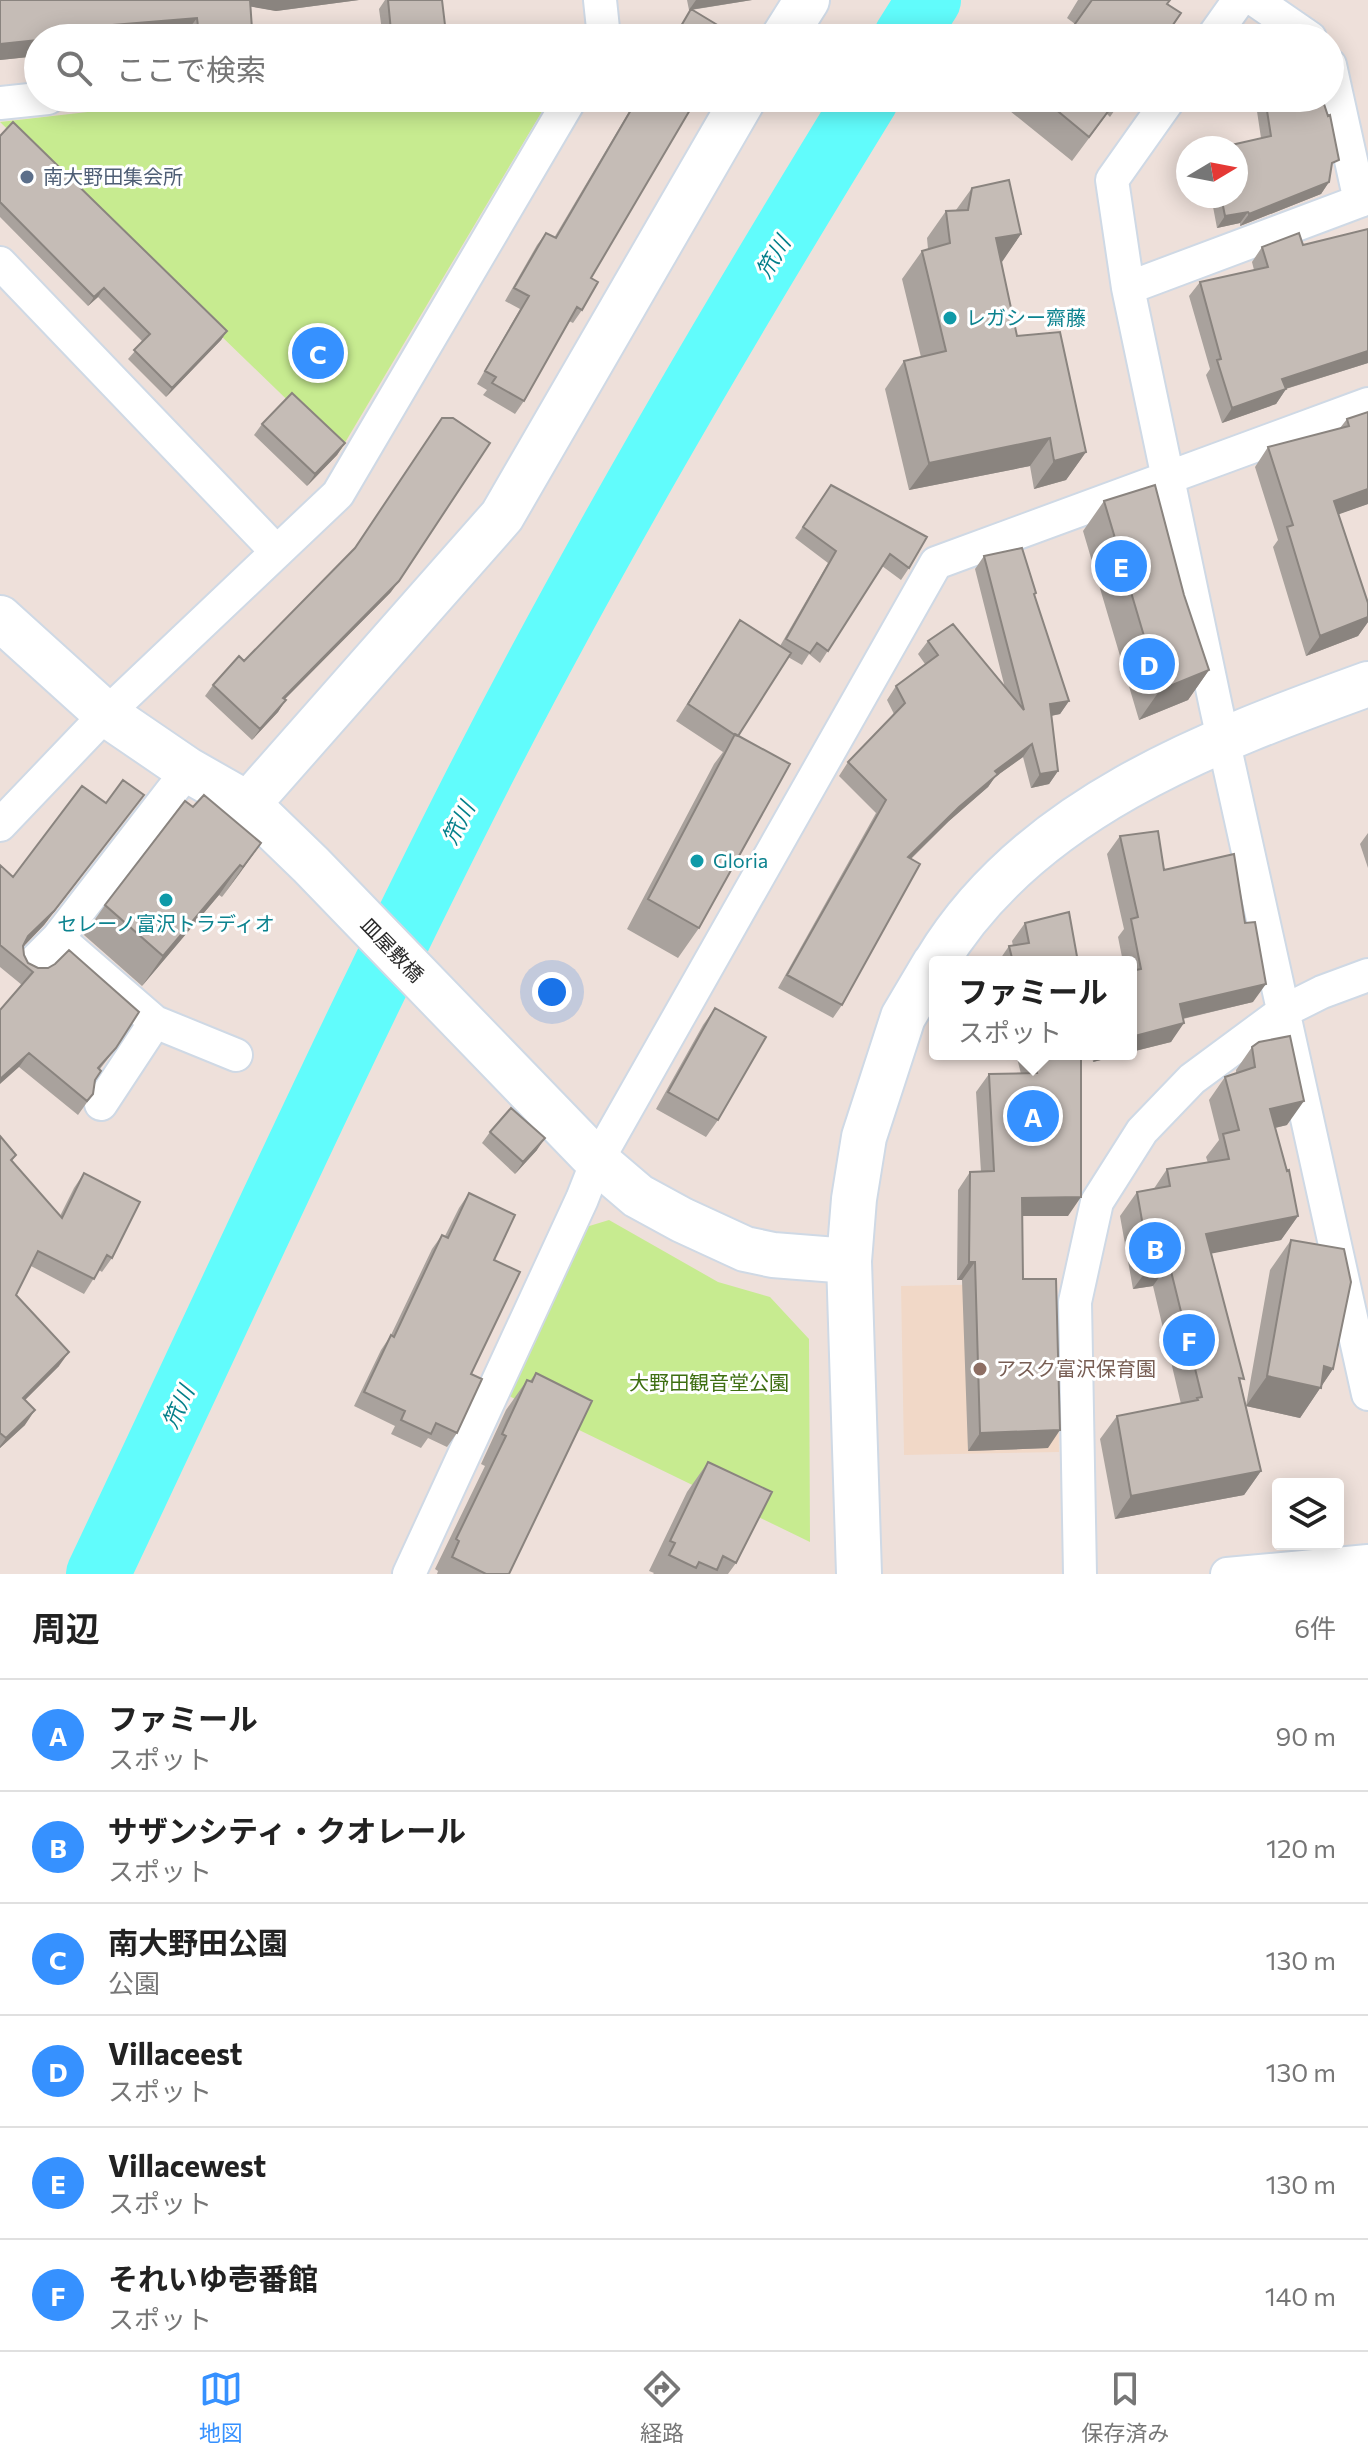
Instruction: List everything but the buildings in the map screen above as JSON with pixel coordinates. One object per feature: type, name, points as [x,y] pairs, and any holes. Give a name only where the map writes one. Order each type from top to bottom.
[{"type":"street","points":[[600,0],[603,24]]},
{"type":"street","points":[[792,24],[807,0]]},
{"type":"street","points":[[1222,24],[1239,0]]},
{"type":"street","points":[[1255,0],[1290,24]]},
{"type":"street","points":[[0,103],[24,100]]},
{"type":"street","points":[[0,825],[106,714],[338,494],[563,112]]},
{"type":"street","points":[[248,804],[502,516],[736,112]]},
{"type":"street","points":[[1160,112],[1112,180],[1128,288],[1223,739],[1368,1394]]},
{"type":"street","points":[[1128,288],[1364,200],[1342,112]]},
{"type":"street","points":[[0,263],[277,552]]},
{"type":"street","points":[[409,1574],[597,1161],[936,563],[1368,404]]},
{"type":"street","name":"皿屋敷橋","points":[[4,632],[106,714],[188,770],[248,804],[597,1161],[638,1196],[745,1249],[773,1255],[849,1261]]},
{"type":"street","points":[[939,956],[1007,872],[1063,827],[1113,795],[1223,739],[1368,684]]},
{"type":"street","points":[[32,964],[58,938],[188,770]]},
{"type":"street","points":[[58,938],[155,1022],[236,1055]]},
{"type":"street","points":[[859,1574],[849,1261],[854,1199],[864,1137],[903,1017],[929,973]]},
{"type":"street","points":[[1080,1574],[1075,1302],[1097,1202],[1142,1131],[1192,1079],[1284,1011],[1322,992],[1368,975]]},
{"type":"street","points":[[101,1104],[155,1022]]},
{"type":"street","points":[[1227,1574],[1368,1561]]},
{"type":"shaded area","name":"アスク富沢保育園","points":[[1056,1283],[1059,1452],[904,1455],[901,1286]]},
{"type":"green space","points":[[88,112],[542,112],[340,451],[0,122]]},
{"type":"green space","name":"大野田観音堂公園","points":[[609,1220],[718,1282],[770,1297],[809,1339],[810,1542],[509,1396],[586,1227]]},
{"type":"waterway","name":"笊川","points":[[914,24],[929,0]]},
{"type":"waterway","name":"笊川","points":[[98,1574],[369,1000],[509,720],[657,450],[859,112]]},
{"type":"place","name":"南大野田集会所","points":[[27,177]]},
{"type":"place","name":"レガシー齋藤","points":[[950,318]]},
{"type":"place","name":"南大野田公園","points":[[318,353]]},
{"type":"place","name":"Villacewest","points":[[1121,566]]},
{"type":"place","name":"Villaceest","points":[[1149,664]]},
{"type":"place","name":"Gloria","points":[[697,861]]},
{"type":"place","name":"セレーノ富沢トラディオ","points":[[166,900]]},
{"type":"place","name":"ファミール","points":[[1033,1116]]},
{"type":"place","name":"サザンシティ・クオレール","points":[[1155,1248]]},
{"type":"place","name":"それいゆ壱番館","points":[[1189,1340]]},
{"type":"place","name":"アスク富沢保育園","points":[[980,1369]]}]
